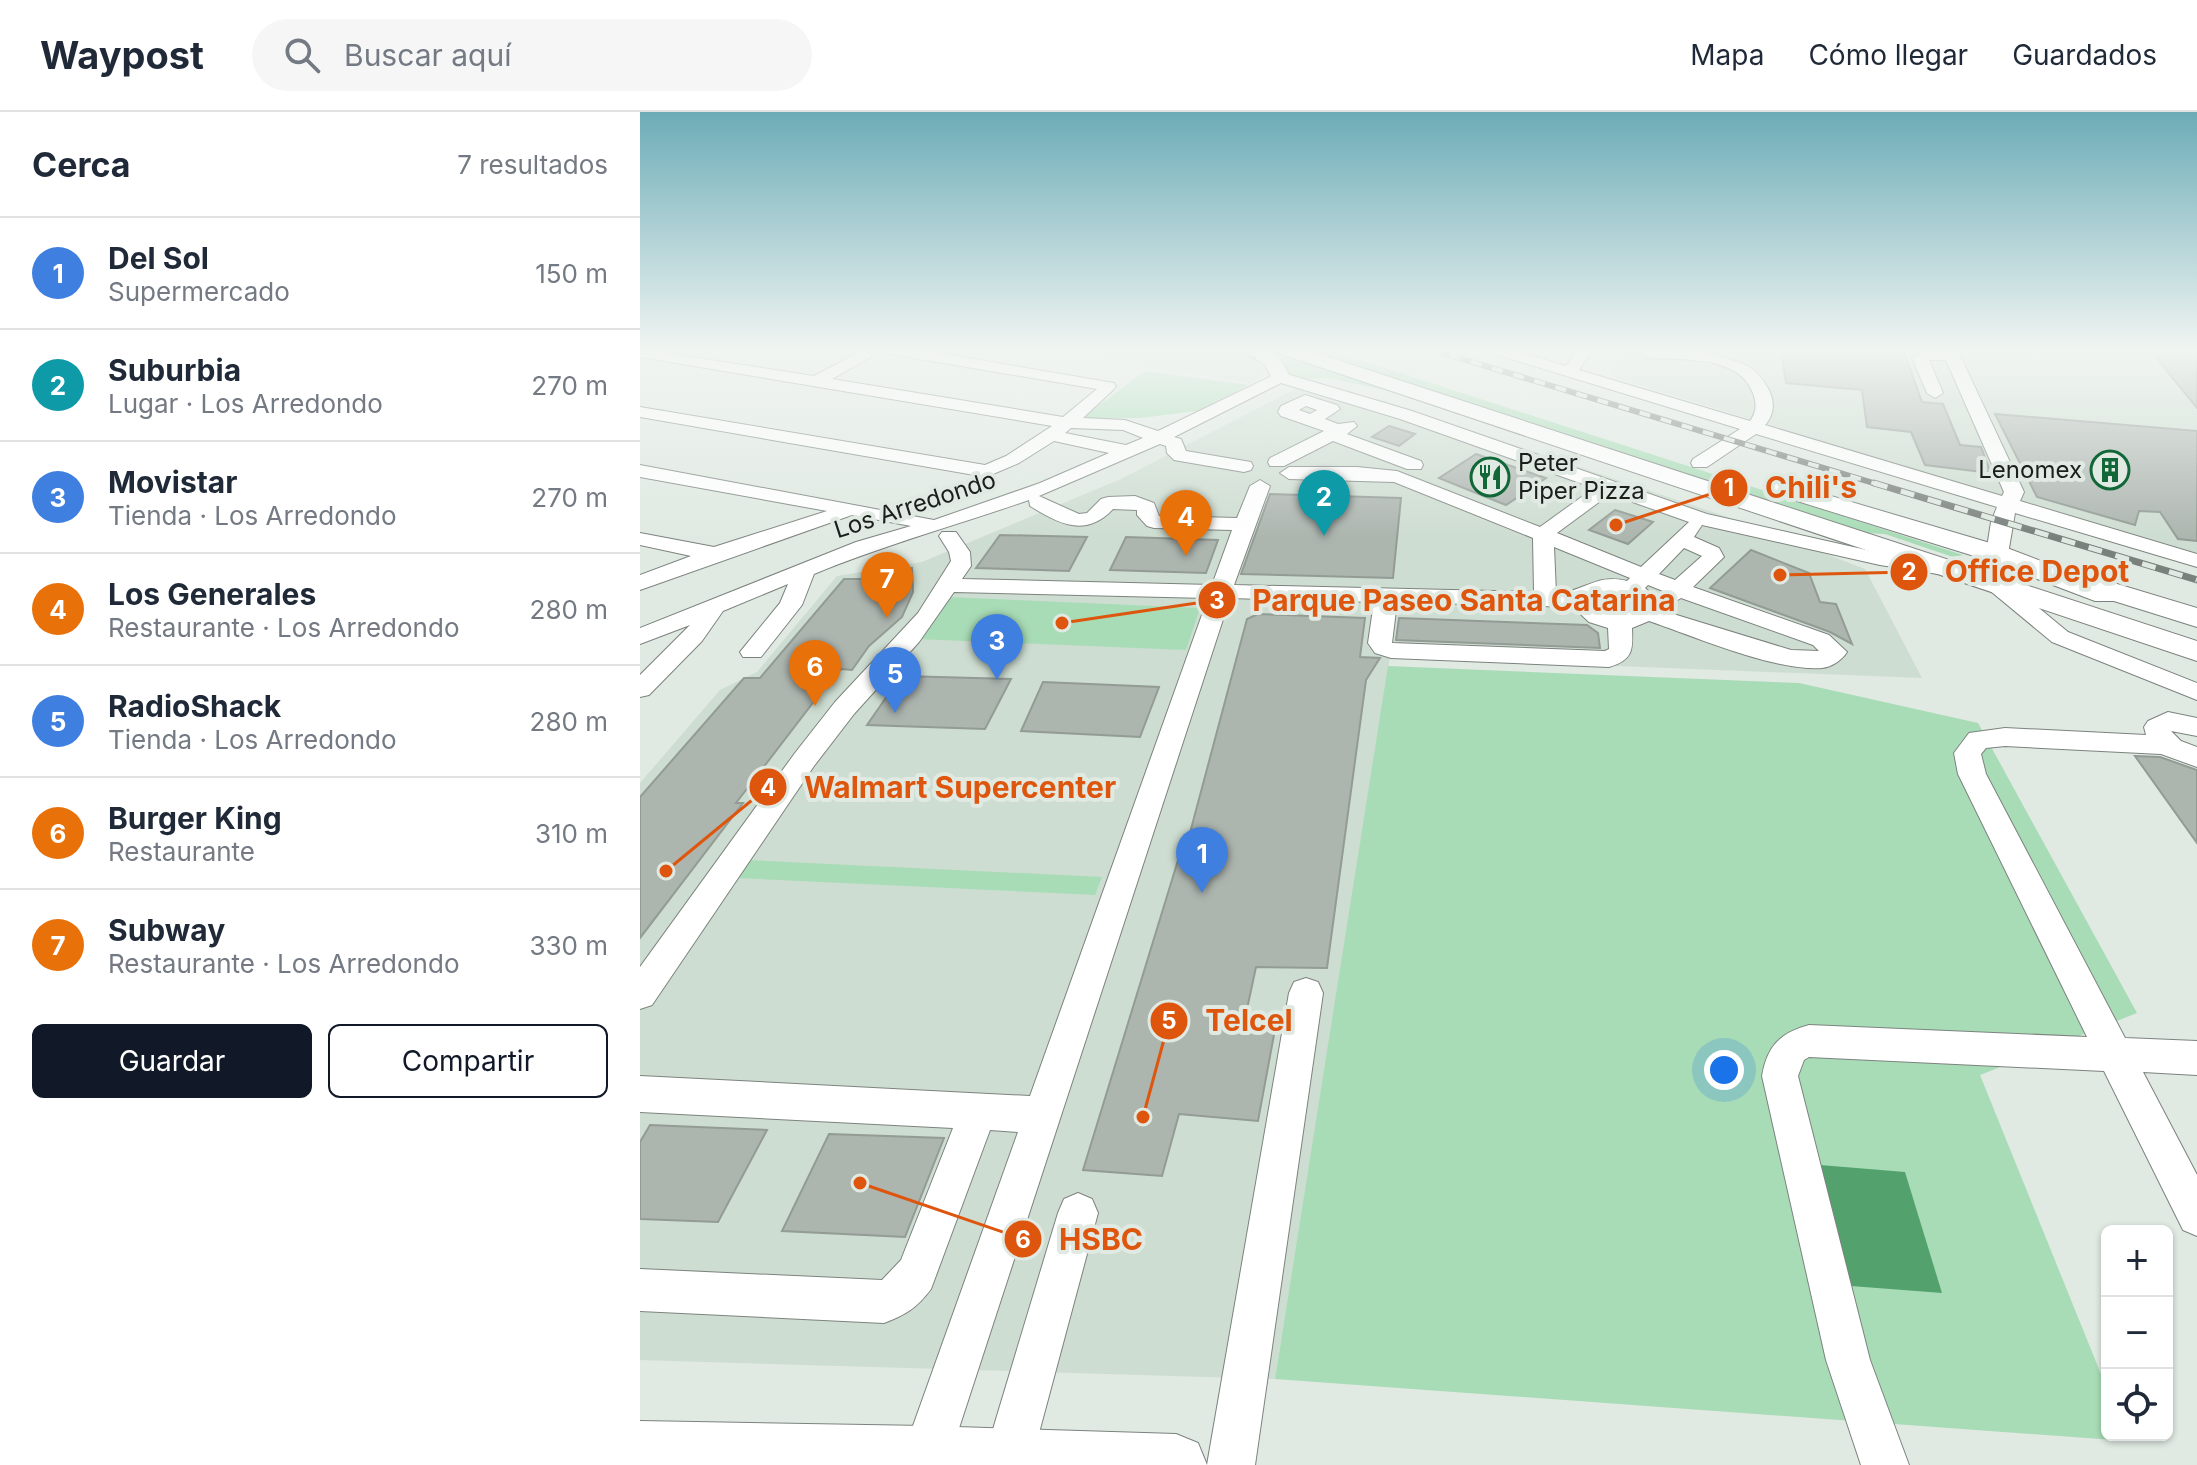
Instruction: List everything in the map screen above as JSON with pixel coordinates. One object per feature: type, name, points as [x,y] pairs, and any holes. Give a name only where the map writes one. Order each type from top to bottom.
[{"type":"main road","points":[[1478,412],[2197,651]]},
{"type":"main road","points":[[1540,412],[1997,554],[2197,627]]},
{"type":"main road","points":[[2049,574],[2197,618]]},
{"type":"main road","points":[[640,1451],[1176,1465]]},
{"type":"street","points":[[641,412],[993,471],[1006,466],[1078,412]]},
{"type":"street","points":[[922,412],[1049,434],[1137,454],[1241,468],[1260,461],[1283,467],[1397,477],[1543,534],[1638,582],[1647,610]]},
{"type":"street","points":[[1001,412],[1065,423],[1125,425],[1168,440],[1181,456],[1241,468]]},
{"type":"street","name":"Los Arredondo","points":[[640,637],[811,568],[942,533],[1037,502],[1223,412]]},
{"type":"street","points":[[1241,468],[1241,481],[1260,486],[1276,483],[1283,467],[1335,432],[1373,412]]},
{"type":"street","points":[[1397,412],[1701,519],[1880,559],[1948,569]]},
{"type":"street","points":[[1714,412],[2197,561]]},
{"type":"street","points":[[1734,412],[1745,424]]},
{"type":"street","points":[[1700,463],[1745,424],[1760,421],[1762,412]]},
{"type":"street","points":[[1977,412],[2014,492],[2001,522],[1997,554]]},
{"type":"street","points":[[1310,421],[1414,465]]},
{"type":"street","points":[[1072,476],[1070,458],[1092,445]]},
{"type":"street","name":"Los Arredondo","points":[[942,533],[1072,476],[1137,454]]},
{"type":"street","points":[[640,471],[849,511],[942,533],[949,553],[949,581],[899,653],[847,705],[811,751],[640,994]]},
{"type":"street","points":[[925,1460],[1244,524],[1260,486]]},
{"type":"street","points":[[1543,534],[1607,487]]},
{"type":"street","points":[[1037,502],[1058,514],[1079,519],[1096,515],[1108,503],[1127,502],[1147,507],[1147,515],[1154,522],[1244,524]]},
{"type":"street","points":[[849,511],[865,552]]},
{"type":"street","points":[[640,583],[715,554],[849,511]]},
{"type":"street","points":[[1638,582],[1701,519]]},
{"type":"street","points":[[1543,534],[1545,600]]},
{"type":"street","points":[[640,539],[715,554]]},
{"type":"street","points":[[1647,610],[1789,658],[1823,660],[1835,652],[1821,640],[1678,589],[1638,582],[1595,587],[1584,594],[1582,600],[1589,613],[1620,623],[1640,618],[1647,610],[1662,604],[1678,589],[1713,557],[1712,552],[1680,539]]},
{"type":"street","points":[[752,652],[791,605],[811,568]]},
{"type":"street","points":[[949,581],[1222,592],[1582,600]]},
{"type":"street","points":[[1996,584],[2060,637],[2197,692]]},
{"type":"street","points":[[1386,596],[1380,643],[1383,648],[1391,650],[1609,659],[1621,652],[1620,623]]},
{"type":"street","points":[[640,689],[694,636],[716,604]]},
{"type":"street","points":[[2197,757],[2187,724],[1978,740],[1967,753],[1972,774],[2197,1216]]},
{"type":"street","points":[[1231,1465],[1306,993]]},
{"type":"street","points":[[1885,1465],[1848,1360],[1780,1076],[1782,1058],[1792,1045],[1809,1041],[2197,1058]]},
{"type":"street","points":[[640,1094],[1044,1115]]},
{"type":"street","points":[[640,1290],[884,1302],[902,1293],[916,1274],[979,1110]]},
{"type":"street","points":[[1008,1459],[1078,1213]]},
{"type":"shaded area","points":[[1090,412],[1187,412],[1141,418],[1082,418]]},
{"type":"shaded area","points":[[1250,412],[1418,412],[1751,525],[1865,569],[1922,678],[1390,657],[1275,1379],[640,1360],[640,783],[720,690],[757,672],[837,576],[922,562],[1121,479]]},
{"type":"shaded area","points":[[1494,412],[1521,412],[1963,555],[1953,557],[1885,534],[1864,533]]},
{"type":"shaded area","points":[[1728,412],[2197,412],[2197,556]]},
{"type":"shaded area","points":[[947,597],[1200,608],[1186,650],[917,639]]},
{"type":"shaded area","points":[[1388,666],[1799,683],[1978,723],[2137,1013],[1980,1075],[2101,1374],[2101,1439],[1275,1379]]},
{"type":"shaded area","points":[[748,860],[1102,877],[1095,895],[735,878]]},
{"type":"shaded area","points":[[1808,1164],[1905,1172],[1942,1293],[1838,1285]]},
{"type":"building","points":[[1865,412],[1946,412],[1960,445],[1981,447],[1991,473],[1925,465],[1911,432],[1867,427]]},
{"type":"building","name":"Lenomex","points":[[1995,414],[2197,431],[2197,541],[2178,539],[2160,512],[2139,511],[2135,525],[2037,497]]},
{"type":"building","points":[[1389,426],[1415,434],[1399,446],[1372,437]]},
{"type":"building","points":[[1476,454],[1546,478],[1506,505],[1439,478]]},
{"type":"building","points":[[1270,494],[1401,498],[1393,578],[1241,574]]},
{"type":"building","points":[[1615,510],[1653,522],[1628,544],[1589,530]]},
{"type":"building","points":[[1000,535],[1087,537],[1069,571],[976,568]]},
{"type":"building","points":[[1126,537],[1218,540],[1206,573],[1110,570]]},
{"type":"building","points":[[1751,550],[1809,573],[1820,602],[1836,604],[1852,644],[1830,632],[1710,588]]},
{"type":"building","points":[[882,567],[912,568],[913,592],[902,617],[869,646],[852,670],[841,669],[832,678],[736,803],[743,803],[640,938],[640,797],[744,678],[760,678],[844,579],[874,579]]},
{"type":"building","points":[[1258,614],[1365,618],[1360,657],[1380,658],[1366,680],[1327,968],[1256,967],[1244,1023],[1276,1024],[1258,1121],[1179,1114],[1162,1176],[1083,1170],[1183,844],[1187,844],[1247,619]]},
{"type":"building","points":[[1399,618],[1587,625],[1598,633],[1600,648],[1396,640]]},
{"type":"building","points":[[901,676],[1011,679],[985,729],[867,725]]},
{"type":"building","points":[[1043,682],[1159,687],[1140,737],[1021,731]]},
{"type":"building","points":[[2135,756],[2160,757],[2197,770],[2197,843]]},
{"type":"building","points":[[650,1125],[767,1130],[718,1222],[640,1219],[640,1142]]},
{"type":"building","points":[[829,1134],[944,1138],[905,1237],[782,1231]]},
{"type":"railway","points":[[1638,412],[1880,485]]},
{"type":"railway","points":[[1874,483],[2197,580]]},
{"type":"place","name":"Lenomex","points":[[2110,470]]},
{"type":"place","name":"Peter Piper Pizza","points":[[1490,477]]},
{"type":"place","name":"Chili's","points":[[1616,525]]},
{"type":"place","name":"Suburbia","points":[[1324,536]]},
{"type":"place","name":"Los Generales","points":[[1186,556]]},
{"type":"place","name":"Office Depot","points":[[1780,575]]},
{"type":"place","name":"Subway","points":[[887,618]]},
{"type":"place","name":"Parque Paseo Santa Catarina","points":[[1062,623]]},
{"type":"place","name":"Movistar","points":[[997,680]]},
{"type":"place","name":"Burger King","points":[[815,706]]},
{"type":"place","name":"RadioShack","points":[[895,713]]},
{"type":"place","name":"Walmart Supercenter","points":[[666,871]]},
{"type":"place","name":"Del Sol","points":[[1202,893]]},
{"type":"place","name":"Telcel","points":[[1143,1117]]},
{"type":"place","name":"HSBC","points":[[860,1183]]}]
